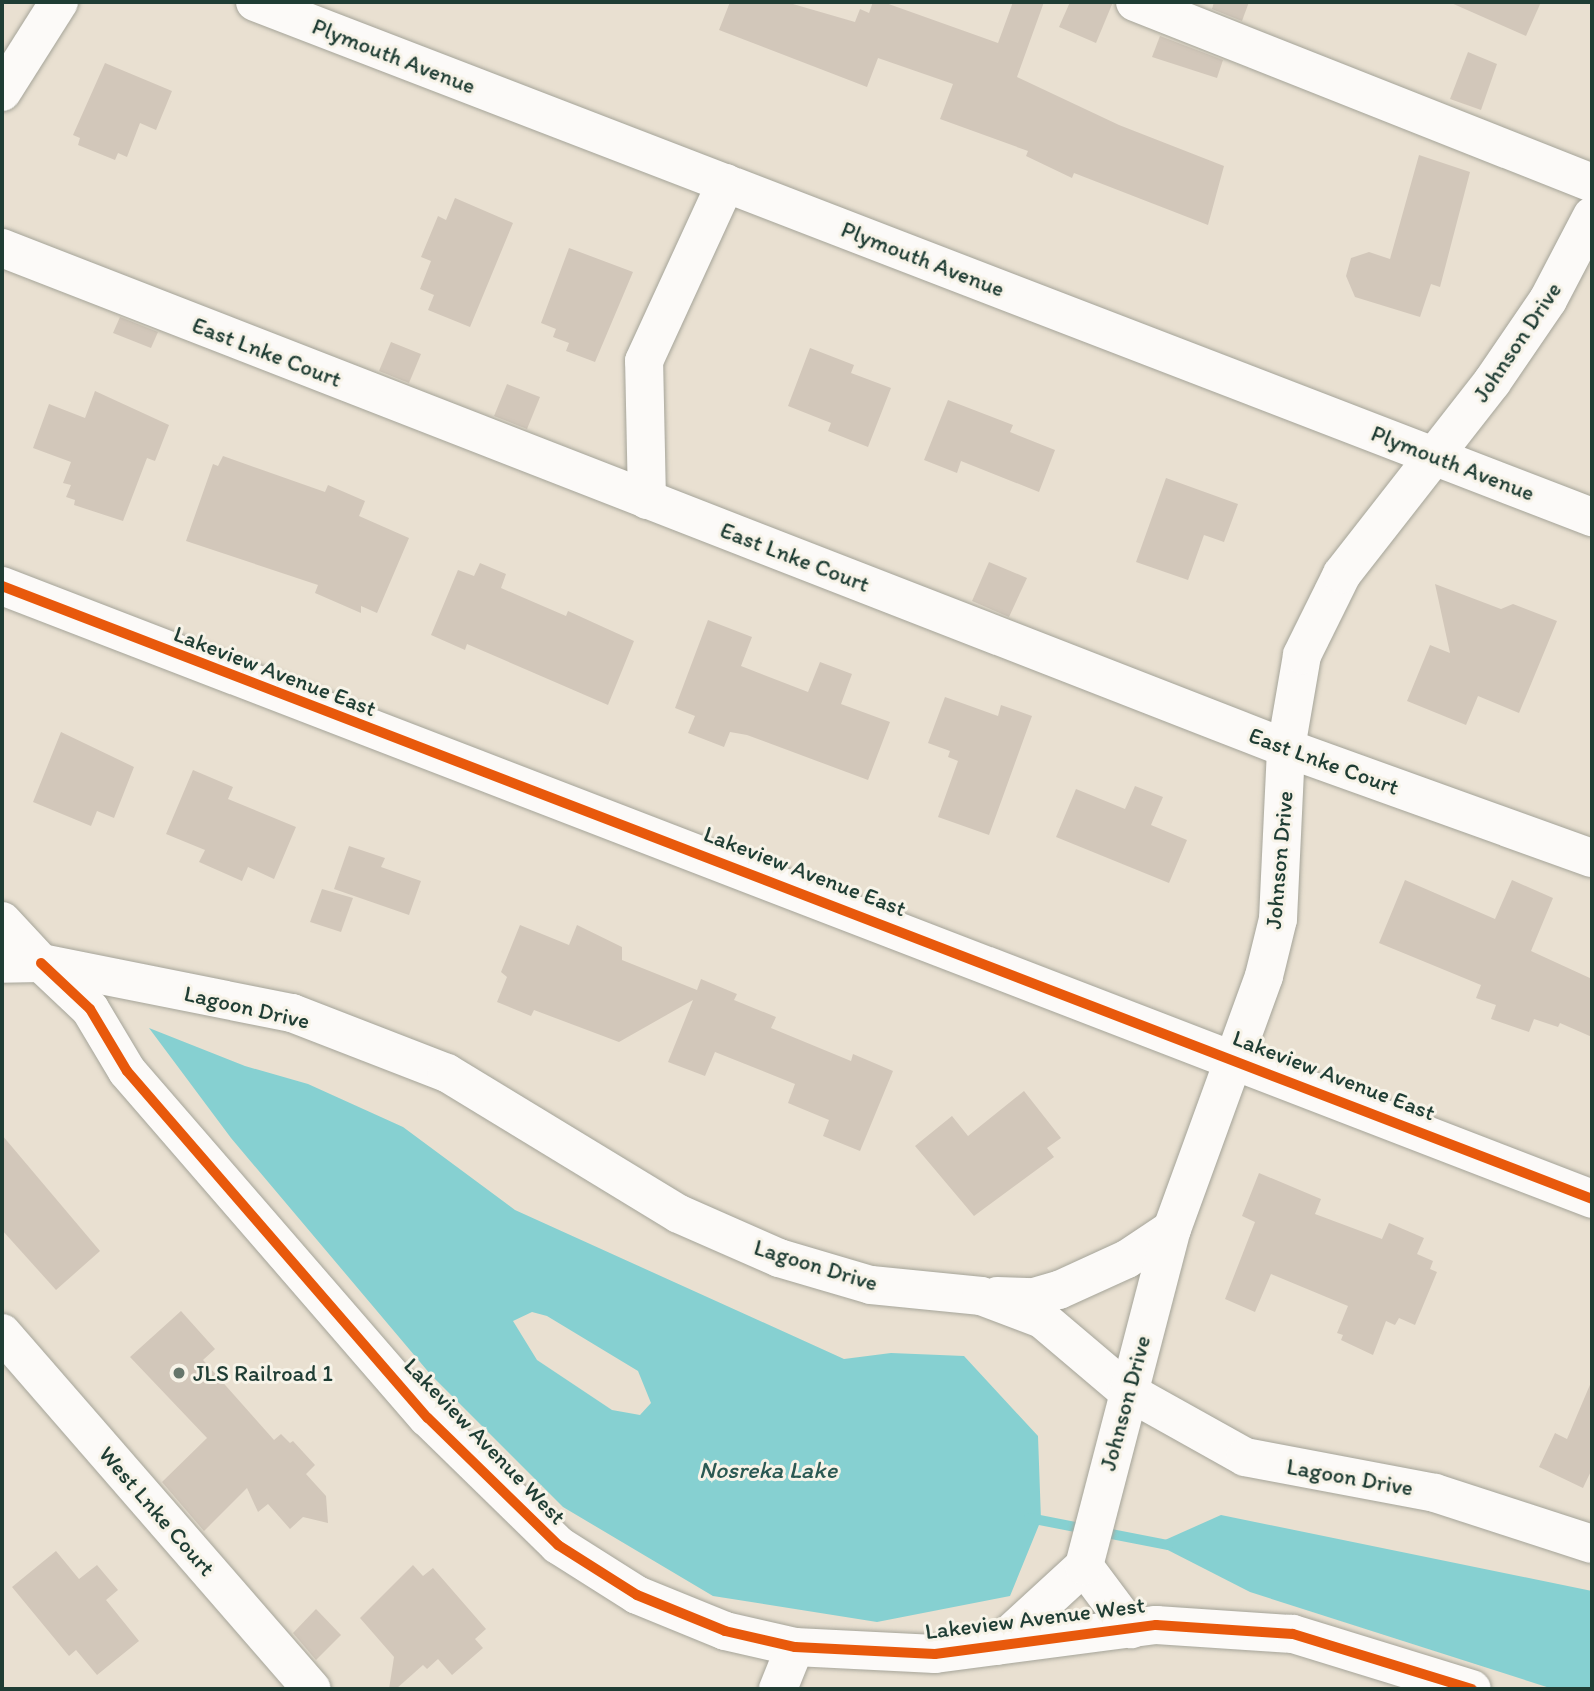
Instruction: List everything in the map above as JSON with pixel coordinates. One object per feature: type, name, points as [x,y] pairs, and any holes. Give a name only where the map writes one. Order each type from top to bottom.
[{"type":"street","points":[[2,92],[58,2]]},
{"type":"street","name":"Plymouth Avenue","points":[[255,2],[1592,517]]},
{"type":"street","points":[[1135,2],[1592,183]]},
{"type":"street","points":[[647,499],[644,361],[726,183]]},
{"type":"street","name":"Johnson Drive","points":[[1084,1566],[1127,1391],[1172,1229],[1234,1059],[1278,919],[1286,748],[1302,655],[1342,574],[1437,457],[1548,300],[1592,216]]},
{"type":"street","name":"East Lnke Court","points":[[2,248],[1286,748],[1592,858]]},
{"type":"street","name":"Lakeview Avenue East","points":[[2,586],[1592,1199]]},
{"type":"street","points":[[2,921],[41,963]]},
{"type":"street","name":"Lagoon Drive","points":[[2,964],[41,963],[292,1013],[447,1073],[679,1214],[779,1258],[871,1285],[981,1296],[1042,1319],[1127,1391],[1245,1457],[1435,1493],[1592,1544]]},
{"type":"street","name":"Lakeview Avenue West","points":[[41,963],[90,1009],[127,1071],[428,1418],[558,1545],[637,1595],[725,1631],[795,1647],[935,1654],[1131,1629],[1209,1625],[1293,1633],[1458,1687]]},
{"type":"street","points":[[981,1296],[1034,1297],[1059,1290],[1127,1259],[1172,1229]]},
{"type":"street","name":"West Lnke Court","points":[[2,1333],[313,1689]]},
{"type":"street","points":[[997,1646],[1084,1566],[1131,1629]]},
{"type":"street","points":[[778,1689],[795,1647]]},
{"type":"water","name":"Nosreka Lake","points":[[149,1028],[245,1066],[308,1084],[403,1127],[515,1210],[844,1359],[891,1353],[964,1356],[1038,1436],[1041,1520],[1010,1596],[877,1622],[713,1596],[563,1507],[431,1375],[231,1138]],"holes":[[[532,1312],[547,1316],[638,1371],[651,1403],[640,1415],[612,1410],[537,1360],[513,1321]]]},
{"type":"water","points":[[1221,1515],[1592,1591],[1592,1689],[1553,1689],[1250,1592],[1156,1544]]},
{"type":"building","points":[[730,2],[786,2],[855,22],[860,9],[869,13],[873,2],[883,2],[998,43],[1013,2],[1044,2],[1017,77],[1119,125],[1224,166],[1208,225],[1074,173],[1072,178],[1026,156],[1028,151],[940,119],[953,84],[878,58],[867,87],[719,30]]},
{"type":"building","points":[[1070,2],[1113,2],[1096,43],[1059,27]]},
{"type":"building","points":[[1214,2],[1249,2],[1242,21],[1212,9]]},
{"type":"building","points":[[1449,2],[1541,2],[1526,36]]},
{"type":"building","points":[[1160,36],[1223,60],[1217,78],[1152,57]]},
{"type":"building","points":[[1468,52],[1497,64],[1481,110],[1450,99]]},
{"type":"building","points":[[105,63],[172,91],[156,130],[140,123],[127,157],[118,153],[115,160],[78,145],[80,138],[73,135]]},
{"type":"building","points":[[1419,155],[1470,172],[1440,287],[1431,284],[1420,317],[1355,297],[1346,276],[1351,258],[1369,252],[1390,259]]},
{"type":"building","points":[[455,198],[513,223],[470,327],[428,310],[434,295],[420,289],[431,261],[421,257],[438,216],[446,220]]},
{"type":"building","points":[[569,248],[633,272],[595,362],[566,351],[569,343],[553,337],[556,329],[541,323]]},
{"type":"building","points":[[120,317],[158,332],[151,348],[113,333]]},
{"type":"building","points":[[391,342],[421,354],[409,383],[379,371]]},
{"type":"building","points":[[810,348],[854,365],[851,373],[891,388],[868,447],[828,431],[831,423],[788,406]]},
{"type":"building","points":[[507,384],[540,397],[527,429],[494,416]]},
{"type":"building","points":[[95,391],[169,425],[155,461],[147,458],[123,521],[74,505],[75,500],[66,497],[71,485],[63,483],[71,462],[33,448],[49,404],[85,418]]},
{"type":"building","points":[[948,400],[1013,425],[1010,432],[1055,450],[1039,492],[961,461],[957,473],[924,460]]},
{"type":"building","points":[[223,456],[325,492],[328,485],[365,501],[359,516],[409,538],[377,613],[361,606],[361,613],[315,593],[318,585],[186,541],[213,464],[218,466]]},
{"type":"building","points":[[1166,478],[1238,504],[1224,542],[1204,535],[1188,580],[1136,562]]},
{"type":"building","points":[[989,562],[1027,578],[1009,617],[972,601]]},
{"type":"building","points":[[480,563],[506,574],[501,588],[566,616],[568,611],[634,641],[608,705],[467,644],[465,650],[431,635],[458,570],[474,576]]},
{"type":"building","points":[[1435,584],[1501,609],[1513,604],[1557,621],[1519,713],[1478,696],[1466,725],[1407,701],[1430,645],[1450,653]]},
{"type":"building","points":[[708,620],[752,637],[741,666],[808,692],[820,662],[852,674],[841,704],[890,722],[868,780],[747,735],[730,732],[724,747],[688,733],[695,716],[675,708]]},
{"type":"building","points":[[945,697],[998,716],[1001,705],[1032,716],[989,835],[938,817],[958,761],[948,757],[950,751],[928,743]]},
{"type":"building","points":[[61,732],[134,767],[114,818],[97,811],[91,826],[33,802]]},
{"type":"building","points":[[193,770],[233,787],[228,799],[296,827],[274,879],[248,867],[242,881],[199,862],[205,850],[166,834]]},
{"type":"building","points":[[1135,786],[1163,797],[1151,825],[1187,840],[1169,883],[1056,837],[1076,789],[1125,809]]},
{"type":"building","points":[[349,846],[385,858],[381,867],[421,881],[409,915],[334,889]]},
{"type":"building","points":[[1405,880],[1495,919],[1512,880],[1553,898],[1531,951],[1592,979],[1592,1037],[1560,1023],[1558,1027],[1534,1019],[1529,1032],[1491,1019],[1496,1005],[1476,998],[1481,985],[1379,943]]},
{"type":"building","points":[[322,889],[353,898],[341,932],[310,922]]},
{"type":"building","points":[[520,925],[569,945],[577,925],[622,947],[622,960],[697,990],[701,979],[737,994],[734,1000],[776,1017],[771,1028],[851,1061],[853,1054],[893,1071],[860,1151],[823,1136],[829,1120],[788,1103],[795,1084],[715,1052],[705,1076],[668,1062],[693,1000],[619,1042],[534,1010],[531,1016],[497,1002],[507,977],[501,972]]},
{"type":"building","points":[[1024,1091],[1061,1138],[1047,1148],[1054,1157],[974,1216],[915,1146],[952,1116],[968,1136]]},
{"type":"building","points":[[2,1135],[100,1251],[56,1290],[2,1230]]},
{"type":"building","points":[[1259,1173],[1321,1199],[1315,1214],[1382,1239],[1389,1223],[1424,1238],[1417,1254],[1433,1261],[1430,1269],[1437,1272],[1415,1325],[1399,1318],[1395,1325],[1386,1321],[1373,1355],[1341,1340],[1343,1335],[1337,1333],[1348,1306],[1271,1274],[1255,1312],[1225,1299],[1255,1222],[1242,1216]]},
{"type":"building","points":[[181,1311],[215,1349],[203,1360],[274,1440],[281,1434],[290,1443],[293,1441],[315,1465],[306,1474],[326,1496],[328,1523],[303,1517],[290,1529],[268,1504],[258,1512],[247,1488],[204,1531],[162,1482],[207,1438],[130,1357]]},
{"type":"building","points":[[1592,1380],[1592,1469],[1583,1488],[1539,1467],[1555,1433],[1567,1439]]},
{"type":"building","points":[[56,1551],[79,1579],[97,1565],[118,1590],[106,1600],[139,1641],[97,1675],[76,1650],[69,1656],[12,1587]]},
{"type":"building","points":[[413,1565],[423,1576],[433,1568],[486,1629],[475,1639],[483,1648],[452,1675],[438,1659],[427,1669],[423,1665],[396,1689],[389,1689],[394,1657],[360,1618]]},
{"type":"building","points":[[316,1609],[341,1635],[316,1660],[293,1633]]},
{"type":"waterway","points":[[1029,1518],[1168,1545]]},
{"type":"cycle path","points":[[2,586],[1592,1199]]},
{"type":"cycle path","points":[[41,963],[90,1009],[127,1071],[428,1418],[558,1545],[637,1595],[725,1631],[795,1647],[935,1654],[1156,1625],[1293,1634],[1472,1689]]},
{"type":"place","name":"JLS Railroad 1","points":[[179,1373]]}]
